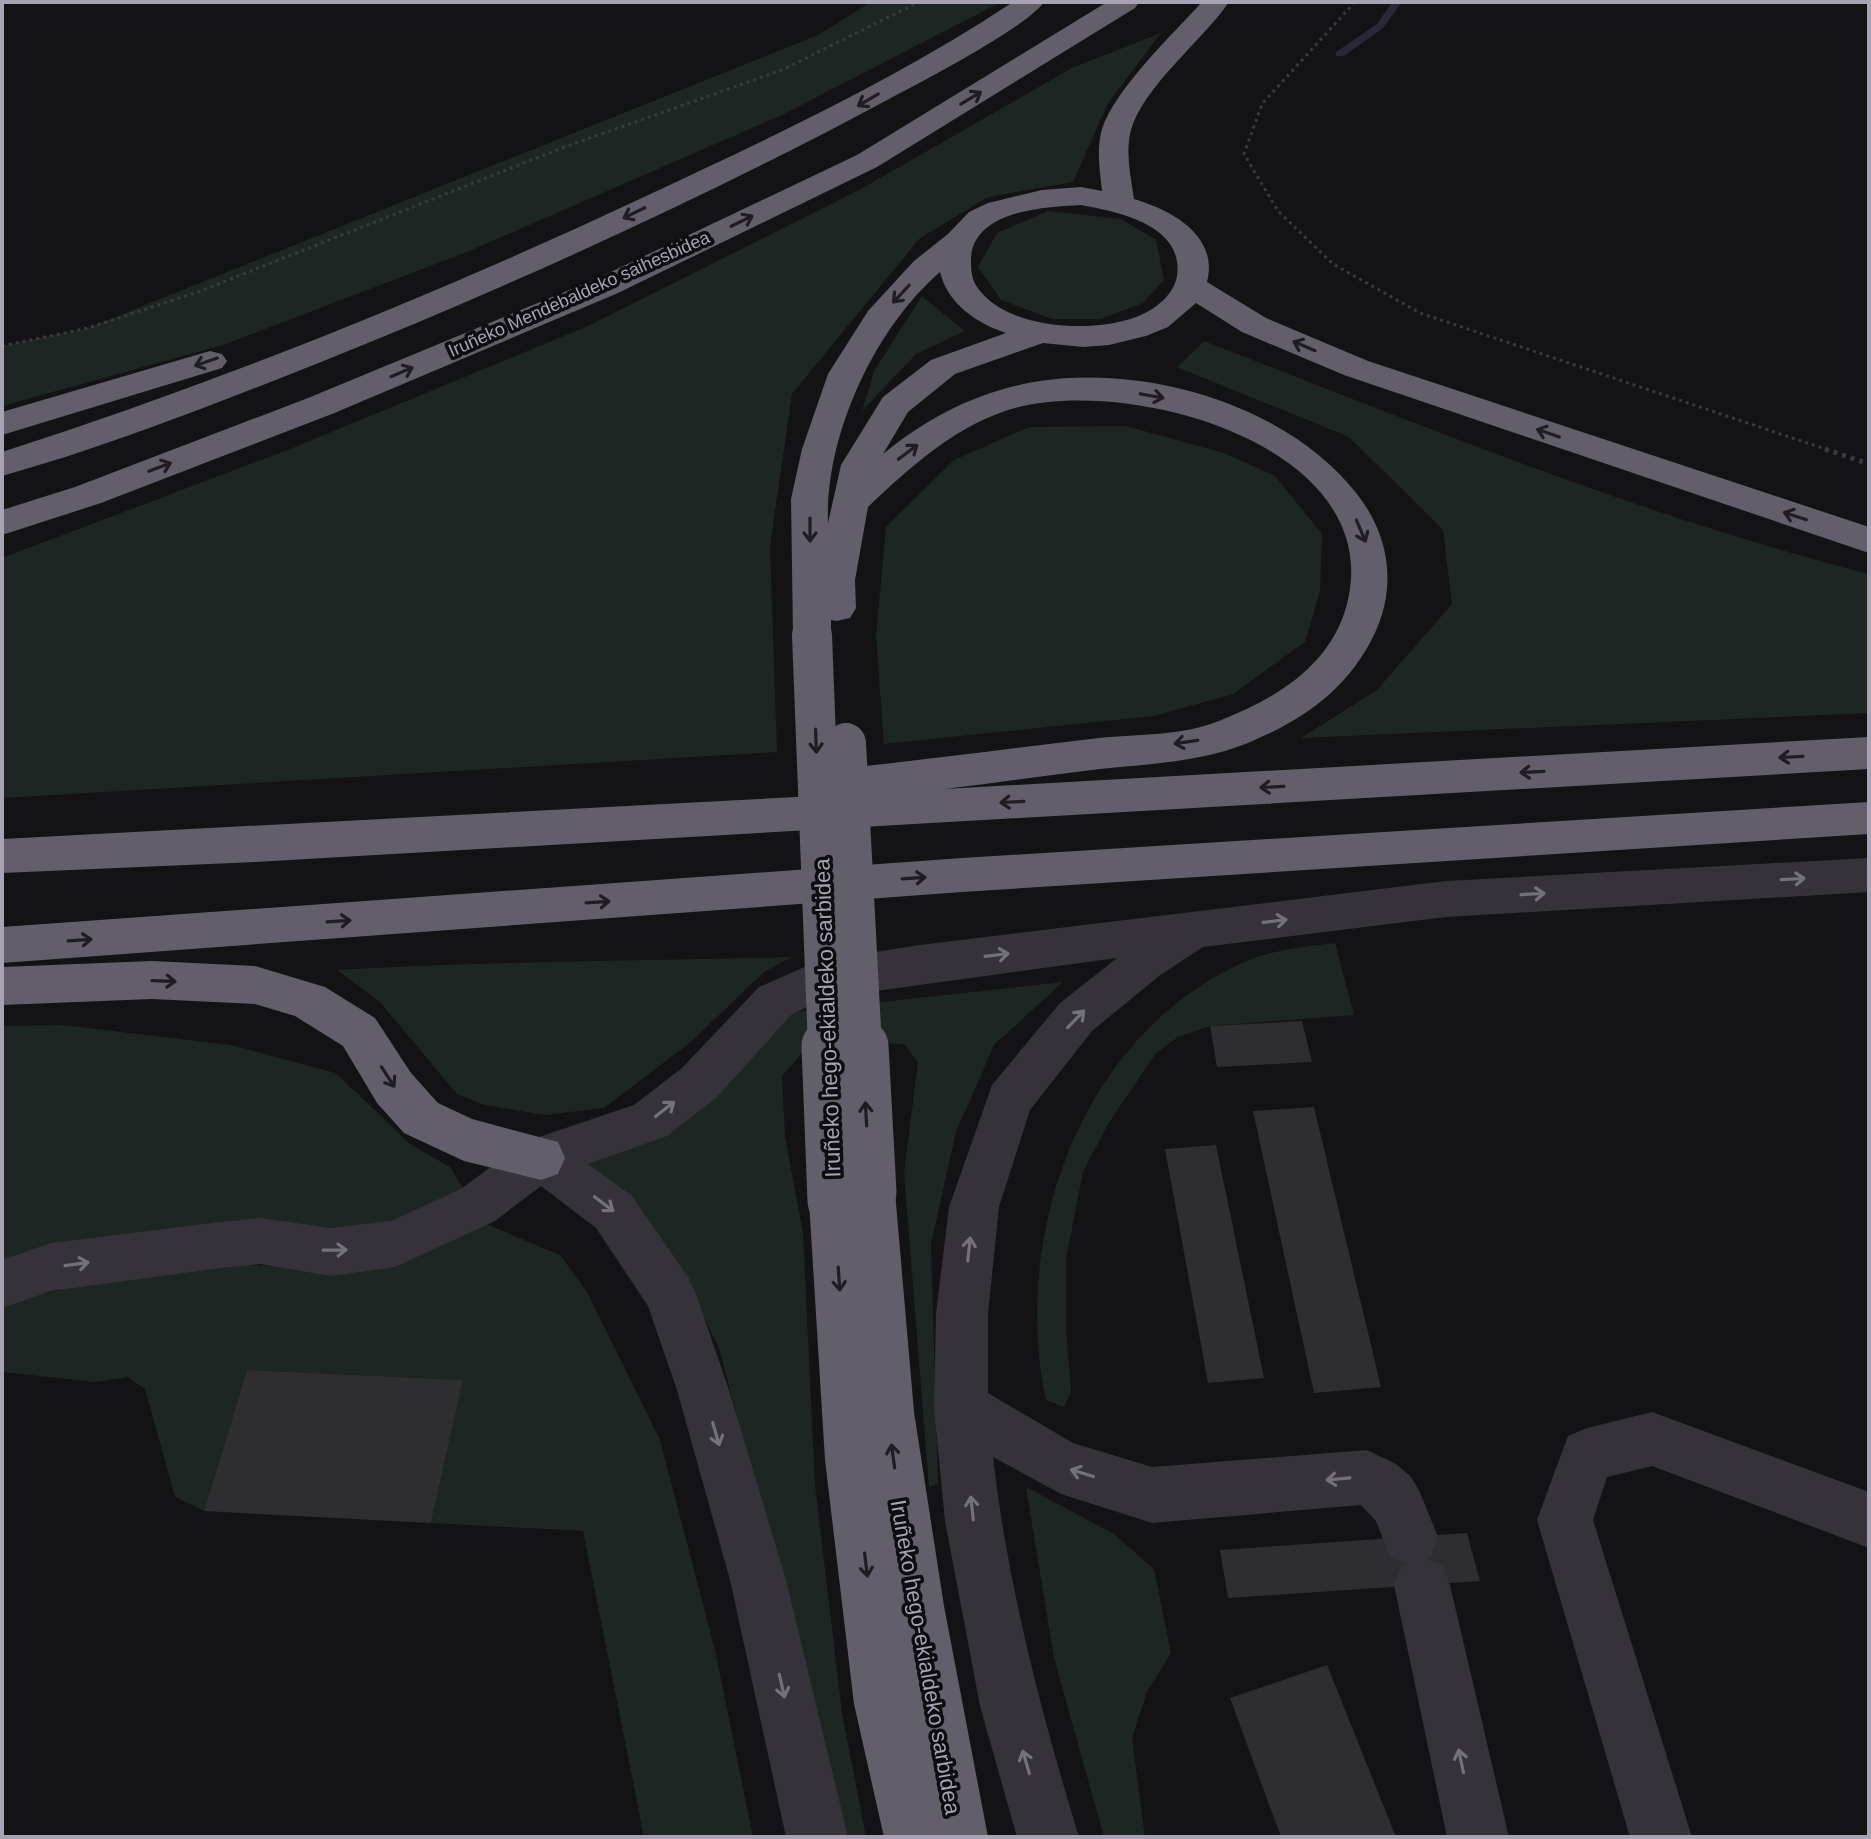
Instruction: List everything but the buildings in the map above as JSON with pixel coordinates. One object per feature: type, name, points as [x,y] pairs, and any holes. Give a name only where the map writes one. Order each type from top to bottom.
[{"type":"highway","points":[[2,464],[287,364],[495,277],[854,108],[1031,2]]},
{"type":"highway","name":"Iruñeko Mendebaldeko saihesbidea","points":[[2,523],[88,495],[320,406],[607,286],[867,161],[1126,2]]},
{"type":"highway","points":[[1119,202],[1113,160],[1117,126],[1141,92],[1216,2]]},
{"type":"highway","points":[[1081,196],[1119,202],[1148,212],[1172,227],[1188,245],[1194,265],[1191,286],[1177,306],[1151,323],[1116,334],[1078,337],[1038,333],[1009,324],[984,311],[966,295],[956,277],[954,259],[959,241],[977,221],[1006,206],[1030,200],[1081,196]]},
{"type":"highway","name":"Iruñeko hego-ekialdeko sarbidea","points":[[915,1837],[884,1704],[852,1460],[852,1196],[825,635],[809,499],[820,449],[845,374],[879,318],[925,268],[959,241]]},
{"type":"highway","points":[[2,424],[180,371],[373,304],[495,277]]},
{"type":"highway","points":[[1191,286],[1254,325],[1356,368],[1869,540]]},
{"type":"highway","name":"Iruñeko hego-ekialdeko sarbidea","points":[[825,635],[859,465],[895,405],[943,367],[1038,333]]},
{"type":"highway","points":[[255,845],[945,774],[1218,738],[1295,702],[1337,665],[1364,616],[1371,580],[1365,535],[1340,491],[1310,461],[1234,418],[1194,403],[1135,393],[1053,389],[997,401],[944,425],[901,457],[850,503]]},
{"type":"highway","points":[[2,856],[255,845],[1869,753]]},
{"type":"highway","points":[[2,945],[962,875],[1869,818]]},
{"type":"highway","points":[[2,986],[152,980],[255,985],[309,1001],[359,1032],[394,1088],[421,1118],[464,1139],[541,1158]]},
{"type":"highway","name":"Iruñeko hego-ekialdeko sarbidea","points":[[852,1196],[915,1606],[957,1837]]},
{"type":"street","points":[[2,1284],[51,1267],[220,1245],[260,1241],[331,1252],[395,1244],[478,1205],[541,1158],[650,1121],[699,1083],[775,1001],[818,980],[920,964],[1446,899],[1869,875]]},
{"type":"street","points":[[1048,1837],[1004,1675],[973,1521],[961,1407],[962,1314],[974,1207],[1009,1100],[1076,1017],[1143,963],[1197,931]]},
{"type":"street","points":[[541,1158],[614,1212],[670,1294],[703,1390],[758,1580],[817,1837]]},
{"type":"street","points":[[961,1407],[1061,1467],[1152,1495],[1367,1477],[1386,1487],[1399,1506],[1416,1561],[1478,1837]]},
{"type":"street","points":[[1661,1837],[1565,1520],[1587,1455],[1652,1439],[1869,1520]]},
{"type":"path","points":[[2,346],[88,328],[198,292],[562,148],[782,70],[919,2]]},
{"type":"path","points":[[1355,2],[1262,104],[1244,154],[1278,211],[1333,264],[1420,313],[1869,464]]},
{"type":"shaded area","points":[[871,2],[1001,2],[782,115],[467,252],[223,345],[2,406],[2,346],[88,328],[818,35]]},
{"type":"shaded area","points":[[1161,33],[1108,103],[1073,182],[988,197],[920,238],[792,394],[770,546],[777,752],[2,798],[2,558],[290,449],[588,326],[861,189],[1072,68]]},
{"type":"shaded area","points":[[1048,211],[1121,219],[1156,240],[1164,280],[1143,303],[1101,319],[1052,319],[1001,300],[978,267],[997,233]]},
{"type":"shaded area","points":[[922,296],[965,331],[916,354],[862,411],[874,371]]},
{"type":"shaded area","points":[[1204,341],[1533,468],[1700,525],[1869,574],[1869,713],[1301,738],[1377,690],[1452,604],[1443,530],[1349,437],[1177,367]]},
{"type":"shaded area","points":[[1126,426],[1224,453],[1275,476],[1322,534],[1320,591],[1305,642],[1233,694],[1154,716],[884,744],[876,636],[886,527],[954,460],[1029,427]]},
{"type":"shaded area","points":[[1335,943],[1354,1015],[1210,1026],[1178,1037],[1156,1053],[1108,1124],[1083,1172],[1066,1259],[1066,1328],[1071,1391],[1064,1407],[1046,1400],[1038,1337],[1039,1273],[1050,1209],[1070,1148],[1100,1091],[1138,1040],[1185,997],[1251,959]]},
{"type":"shaded area","points":[[792,957],[764,972],[692,1041],[604,1108],[545,1115],[484,1105],[457,1094],[380,1002],[337,970],[507,963]]},
{"type":"shaded area","points":[[1063,982],[994,1045],[956,1132],[931,1244],[938,1484],[929,1487],[904,1173],[918,1062],[904,1044],[838,1042],[801,1054],[782,1076],[785,1136],[803,1233],[815,1485],[842,1713],[866,1837],[848,1837],[719,1348],[675,1259],[588,1166],[590,1159],[792,1012]]},
{"type":"shaded area","points":[[63,1025],[230,1045],[336,1073],[410,1144],[450,1167],[466,1193],[395,1220],[356,1230],[304,1225],[2,1263],[2,1026]]},
{"type":"shaded area","points":[[486,1224],[560,1255],[587,1292],[660,1440],[715,1650],[753,1837],[644,1837],[583,1531],[431,1523],[463,1380],[247,1370],[204,1511],[175,1497],[145,1389],[128,1377],[94,1382],[2,1372],[2,1307],[33,1296],[121,1276],[216,1264],[282,1266]]},
{"type":"shaded area","points":[[1026,1487],[1114,1534],[1154,1569],[1171,1653],[1147,1692],[1132,1738],[1145,1837],[1104,1837],[1054,1658]]},
{"type":"waterway","points":[[1340,54],[1380,26],[1397,2]]}]
